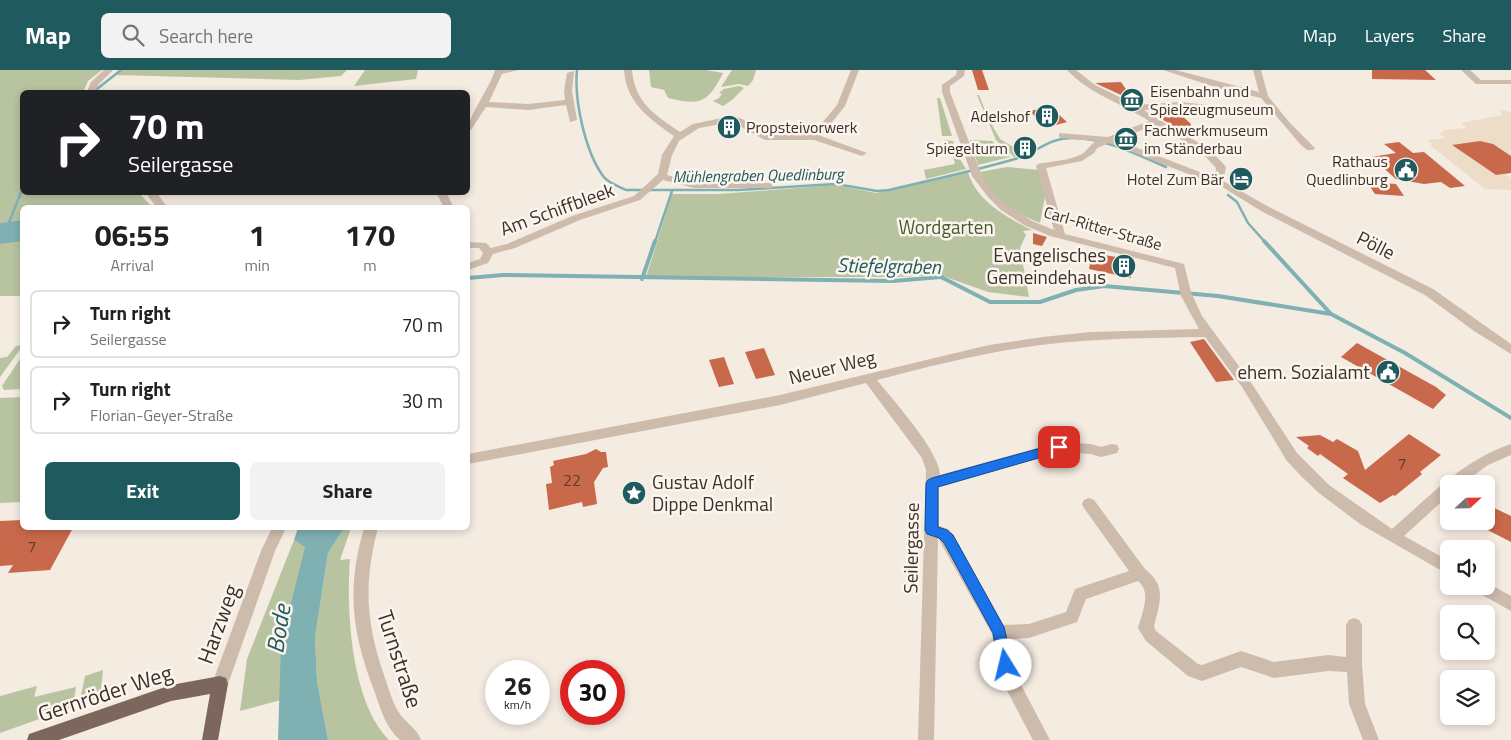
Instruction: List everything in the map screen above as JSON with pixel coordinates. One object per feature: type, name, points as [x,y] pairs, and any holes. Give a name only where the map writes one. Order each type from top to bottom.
[{"type":"main road","name":"Gernröder Weg","points":[[35,740],[171,693],[220,684]]},
{"type":"main road","name":"Harzweg","points":[[210,740],[220,684]]},
{"type":"street","points":[[92,90],[94,84],[109,70]]},
{"type":"street","points":[[470,125],[483,104],[499,71],[515,70]]},
{"type":"street","points":[[628,70],[631,87],[638,102],[655,120],[679,136]]},
{"type":"street","points":[[815,136],[841,106],[855,70]]},
{"type":"street","name":"Carl-Ritter-Straße","points":[[961,70],[961,74],[946,85],[945,89],[974,170],[983,186],[1005,208],[1037,227],[1062,236],[1180,266],[1186,293],[1199,321],[1208,333]]},
{"type":"street","points":[[1071,70],[1092,87],[1135,108],[1155,122],[1185,138],[1213,158],[1222,170],[1218,184]]},
{"type":"street","points":[[1168,70],[1216,85],[1264,96]]},
{"type":"street","points":[[1257,70],[1264,96],[1281,119],[1310,148]]},
{"type":"street","points":[[1464,70],[1479,82],[1511,82]]},
{"type":"street","points":[[571,73],[568,88],[573,120]]},
{"type":"street","points":[[483,104],[533,107],[569,102]]},
{"type":"street","points":[[1135,108],[1181,105],[1233,110]]},
{"type":"street","points":[[769,186],[694,185],[662,177],[671,146],[679,136],[696,126],[732,119],[768,138],[815,136],[862,153]]},
{"type":"street","points":[[1062,236],[1042,166],[1085,156],[1092,151],[1094,146],[1155,122]]},
{"type":"street","points":[[1062,135],[1105,142]]},
{"type":"street","name":"Pölle","points":[[1105,142],[1234,189],[1265,209],[1428,292],[1511,350]]},
{"type":"street","name":"Am Schiffbleek","points":[[489,252],[511,246],[576,218],[643,193],[662,177]]},
{"type":"street","points":[[152,195],[161,205]]},
{"type":"street","points":[[470,245],[482,245],[489,252],[484,262],[470,266]]},
{"type":"street","points":[[1208,333],[1240,376],[1302,469],[1337,499],[1440,564]]},
{"type":"street","name":"Neuer Weg","points":[[470,459],[780,400],[940,359],[1020,343],[1116,334],[1208,333]]},
{"type":"street","name":"Seilergasse","points":[[869,378],[928,456],[933,470],[926,740]]},
{"type":"street","points":[[932,483],[1059,447],[1091,449],[1101,452],[1112,449]]},
{"type":"street","points":[[1464,475],[1483,461],[1511,449]]},
{"type":"street","points":[[1394,536],[1440,495]]},
{"type":"street","points":[[1089,504],[1140,574],[1150,581],[1154,592],[1146,628],[1151,636],[1194,671],[1202,673],[1242,659],[1274,670],[1328,663],[1354,665]]},
{"type":"street","name":"Harzweg","points":[[220,684],[268,551],[278,530]]},
{"type":"street","name":"Turnstraße","points":[[370,530],[363,554],[359,578],[362,628],[391,715],[399,728],[413,740]]},
{"type":"street","points":[[932,530],[943,534],[948,539],[999,632],[1011,683],[1042,740]]},
{"type":"street","points":[[999,632],[1028,631],[1072,617],[1080,594],[1140,574]]},
{"type":"street","points":[[1495,595],[1511,604]]},
{"type":"street","points":[[1354,626],[1357,704],[1371,740]]},
{"type":"green space","points":[[0,70],[102,70],[88,81],[84,90],[20,90],[20,195],[141,195],[150,205],[20,205],[20,220],[0,223]]},
{"type":"green space","points":[[121,70],[347,70],[341,76],[299,80],[115,75]]},
{"type":"green space","points":[[365,70],[418,70],[416,79],[354,86]]},
{"type":"green space","points":[[649,70],[706,70],[723,73],[713,91],[707,96],[696,102],[688,102],[668,98],[664,90],[651,87]]},
{"type":"green space","points":[[732,70],[756,70],[753,80],[748,86],[739,84],[721,87]]},
{"type":"green space","points":[[739,86],[744,88],[723,106],[713,101],[719,98],[722,94],[719,93],[724,89]]},
{"type":"green space","points":[[977,95],[979,95],[988,118],[1000,139],[1025,154],[1014,157],[996,140]]},
{"type":"green space","points":[[937,98],[940,98],[952,136],[942,136]]},
{"type":"green space","points":[[944,140],[953,141],[958,156],[966,169],[926,179],[924,170],[955,164],[953,156],[947,156]]},
{"type":"green space","points":[[970,140],[992,141],[1010,157],[978,165]]},
{"type":"green space","points":[[1007,167],[1039,170],[1045,197],[1040,223],[1022,215],[1005,204],[990,189],[980,172]]},
{"type":"green space","name":"Wordgarten","points":[[968,172],[978,192],[985,200],[1003,214],[1032,230],[1023,231],[1026,235],[1020,248],[1029,297],[988,292],[940,275],[892,277],[646,277],[672,194],[719,194],[836,185],[876,193]]},
{"type":"green space","points":[[20,240],[20,296],[0,296],[0,244]]},
{"type":"green space","points":[[20,345],[20,350],[0,377],[0,358],[7,357],[16,346]]},
{"type":"green space","points":[[20,359],[20,389],[4,390],[2,386]]},
{"type":"green space","points":[[20,397],[20,502],[0,503],[0,398]]},
{"type":"green space","points":[[343,530],[350,530],[340,560],[350,559],[349,604],[354,655],[366,703],[376,723],[389,740],[328,740],[317,681],[315,638],[328,553]]},
{"type":"green space","points":[[294,540],[306,547],[281,643],[281,700],[240,711],[247,659]]},
{"type":"green space","points":[[103,670],[100,698],[79,705],[85,676]]},
{"type":"green space","points":[[37,686],[34,697],[76,687],[73,707],[0,733],[0,696]]},
{"type":"shaded area","points":[[1500,110],[1511,112],[1511,156],[1494,145],[1488,146],[1480,141],[1453,146],[1496,175],[1505,174],[1511,178],[1511,190],[1485,189],[1430,145],[1433,144],[1428,140],[1445,138],[1440,134],[1444,130],[1467,128],[1461,123],[1502,115]]},
{"type":"water","points":[[20,220],[20,241],[0,244],[0,223]]},
{"type":"water","points":[[297,530],[343,530],[328,553],[315,638],[317,681],[328,740],[278,740],[281,643],[305,547],[294,540]]},
{"type":"building","points":[[972,70],[982,70],[989,90],[978,90]]},
{"type":"building","points":[[1372,70],[1425,70],[1436,80],[1372,79]]},
{"type":"building","points":[[1121,82],[1128,92],[1121,95],[1095,83]]},
{"type":"building","name":"Adelshof","points":[[1046,108],[1053,114],[1057,113],[1067,122],[1048,127],[1029,111]]},
{"type":"building","points":[[1158,111],[1180,114],[1191,124],[1189,133],[1158,117]]},
{"type":"building","points":[[1480,141],[1493,144],[1511,156],[1511,173],[1496,175],[1452,145]]},
{"type":"building","name":"Rathaus Quedlinburg","points":[[1399,142],[1413,153],[1424,152],[1465,186],[1450,188],[1441,182],[1424,184],[1396,179],[1371,157],[1396,153],[1384,144]]},
{"type":"building","points":[[1367,182],[1396,184],[1404,196],[1375,194]]},
{"type":"building","points":[[1033,233],[1047,237],[1042,246],[1033,244]]},
{"type":"building","name":"Evangelisches Gemeindehaus","points":[[1092,253],[1129,259],[1131,278],[1089,269]]},
{"type":"building","points":[[1204,339],[1234,380],[1216,382],[1190,342]]},
{"type":"building","name":"ehem. Sozialamt","points":[[1357,343],[1436,387],[1446,395],[1433,409],[1341,357]]},
{"type":"building","points":[[764,348],[775,375],[756,379],[745,352]]},
{"type":"building","points":[[724,357],[734,384],[719,387],[709,360]]},
{"type":"building","points":[[1409,434],[1441,455],[1420,472],[1422,474],[1395,496],[1393,495],[1380,503],[1343,478],[1348,474],[1320,454],[1318,456],[1307,448],[1309,446],[1296,437],[1320,435],[1333,442],[1337,439],[1358,451],[1365,470]]},
{"type":"building","points":[[596,449],[606,452],[608,467],[603,468],[594,482],[597,504],[583,507],[582,502],[549,510],[546,484],[552,483],[550,467],[554,465],[553,461],[586,454]]},
{"type":"building","points":[[1495,508],[1511,516],[1511,542],[1488,530],[1495,530]]},
{"type":"building","points":[[20,520],[20,530],[72,530],[50,570],[8,573],[13,565],[0,566],[0,521]]},
{"type":"waterway","points":[[97,89],[121,70]]},
{"type":"waterway","name":"Mühlengraben Quedlinburg","points":[[577,70],[579,110],[591,153],[603,176],[613,184],[626,190],[738,190],[836,184],[877,191],[889,190],[1015,159],[1056,140],[1072,138],[1108,144],[1166,167]]},
{"type":"waterway","points":[[655,242],[672,191]]},
{"type":"waterway","points":[[8,225],[20,195]]},
{"type":"waterway","name":"Mühlengraben Quedlinburg","points":[[1228,195],[1237,202],[1248,223],[1265,242]]},
{"type":"waterway","points":[[643,277],[655,241]]},
{"type":"waterway","name":"Mühlengraben Quedlinburg","points":[[1264,241],[1331,314]]},
{"type":"waterway","name":"Stiefelgraben","points":[[470,278],[503,275],[643,277]]},
{"type":"waterway","name":"Stiefelgraben","points":[[643,277],[893,281],[941,277],[990,302],[1040,302],[1076,290],[1104,286],[1218,296],[1331,314]]},
{"type":"waterway","name":"Mühlengraben Quedlinburg","points":[[1331,314],[1405,353],[1511,418]]},
{"type":"place","name":"Eisenbahn und Spielzeugmuseum","points":[[1132,100]]},
{"type":"place","name":"Adelshof","points":[[1047,116]]},
{"type":"place","name":"Propsteivorwerk","points":[[729,127]]},
{"type":"place","name":"Fachwerkmuseum im Ständerbau","points":[[1126,139]]},
{"type":"place","name":"Spiegelturm","points":[[1025,148]]},
{"type":"place","name":"Rathaus Quedlinburg","points":[[1406,170]]},
{"type":"place","name":"Hotel Zum Bär","points":[[1241,179]]},
{"type":"place","name":"Evangelisches Gemeindehaus","points":[[1124,266]]},
{"type":"place","name":"ehem. Sozialamt","points":[[1388,372]]},
{"type":"place","name":"Gustav Adolf Dippe Denkmal","points":[[634,493]]},
{"type":"route","points":[[1006,665],[999,632],[948,539],[943,534],[932,530],[932,483],[1059,447]]},
{"type":"water label","name":"Bode","points":[[279,629]]}]
